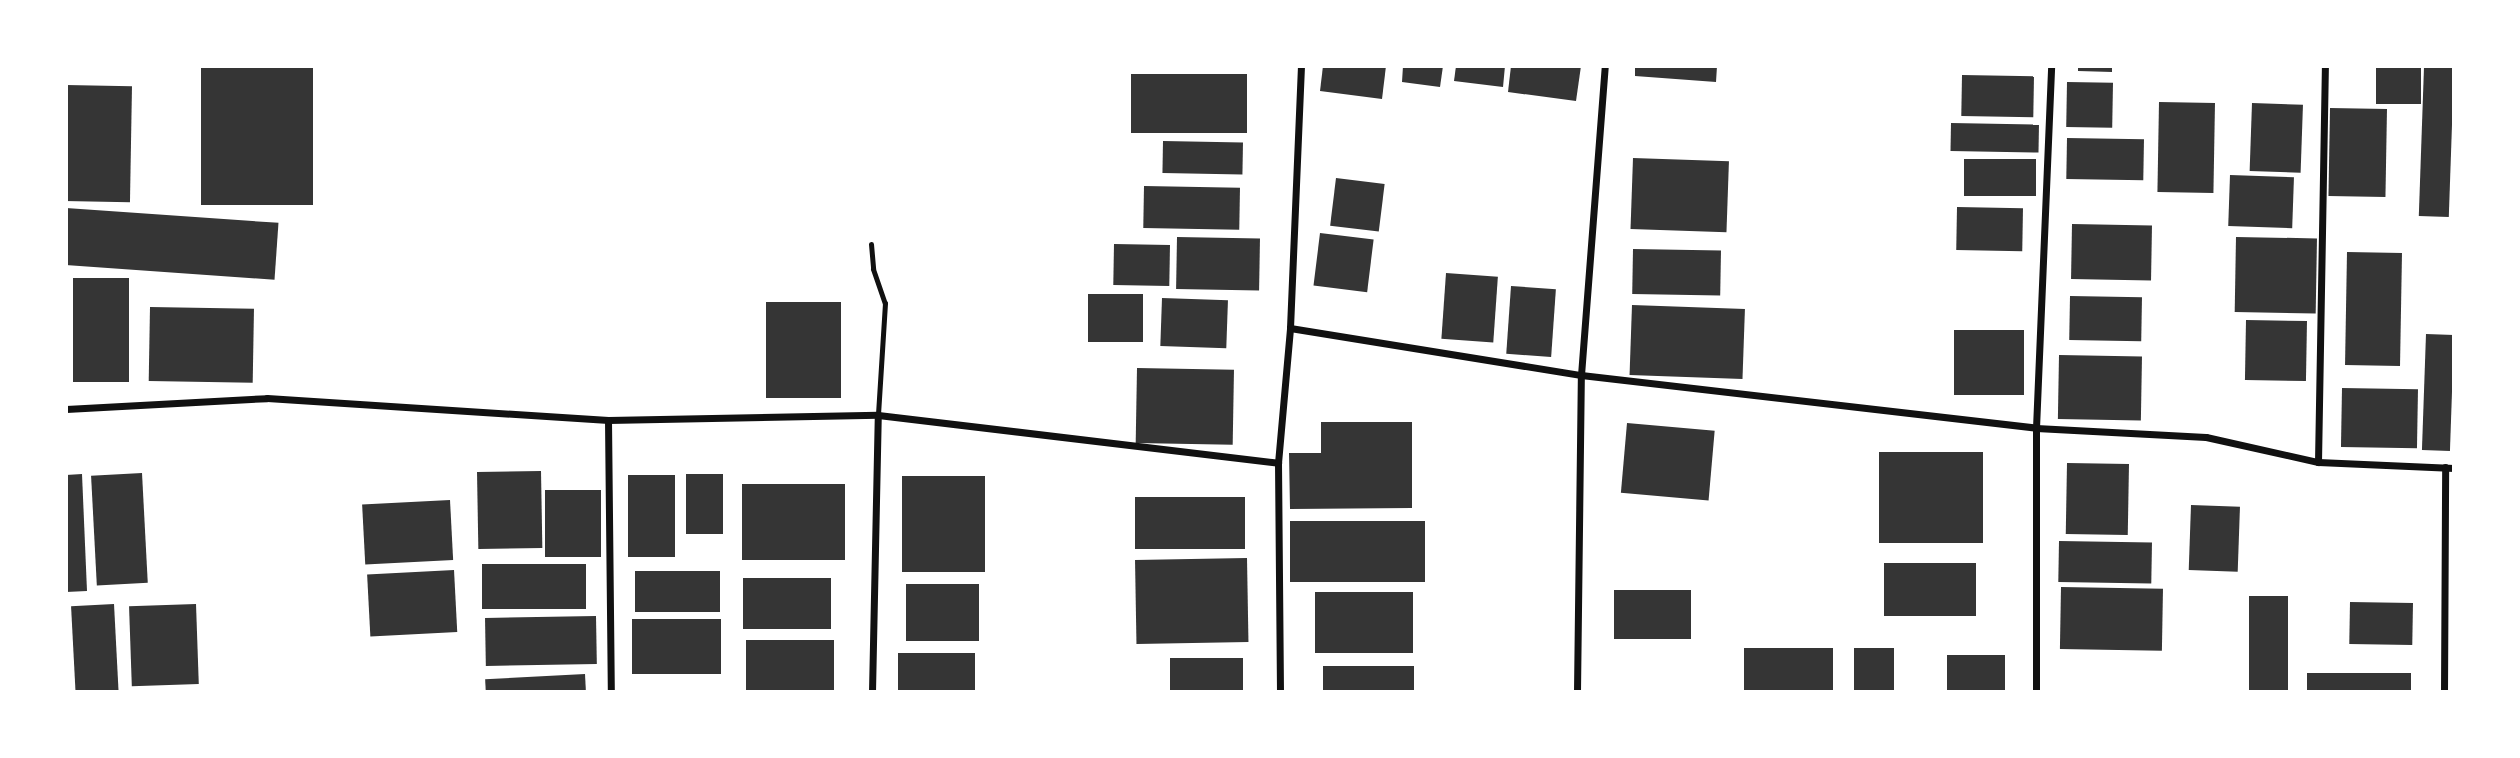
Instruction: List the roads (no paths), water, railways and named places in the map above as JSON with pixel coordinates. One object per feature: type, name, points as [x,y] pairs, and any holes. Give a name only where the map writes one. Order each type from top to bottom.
[{"type":"street","points":[[1280,691],[1278,463],[1290,328],[1301,66]]},
{"type":"street","points":[[1577,691],[1581,375],[1605,66]]},
{"type":"street","points":[[2036,691],[2036,428],[2051,66]]},
{"type":"street","points":[[2318,462],[2325,66]]},
{"type":"street","points":[[1290,328],[1581,375],[2036,428],[2206,437],[2318,462],[2449,468],[2444,691]]},
{"type":"street","points":[[66,409],[267,398],[608,420],[878,415],[1278,463]]},
{"type":"street","points":[[872,691],[878,415]]},
{"type":"street","points":[[608,420],[611,691]]},
{"type":"lane","points":[[872,244],[873,269],[885,303],[878,415]]}]
